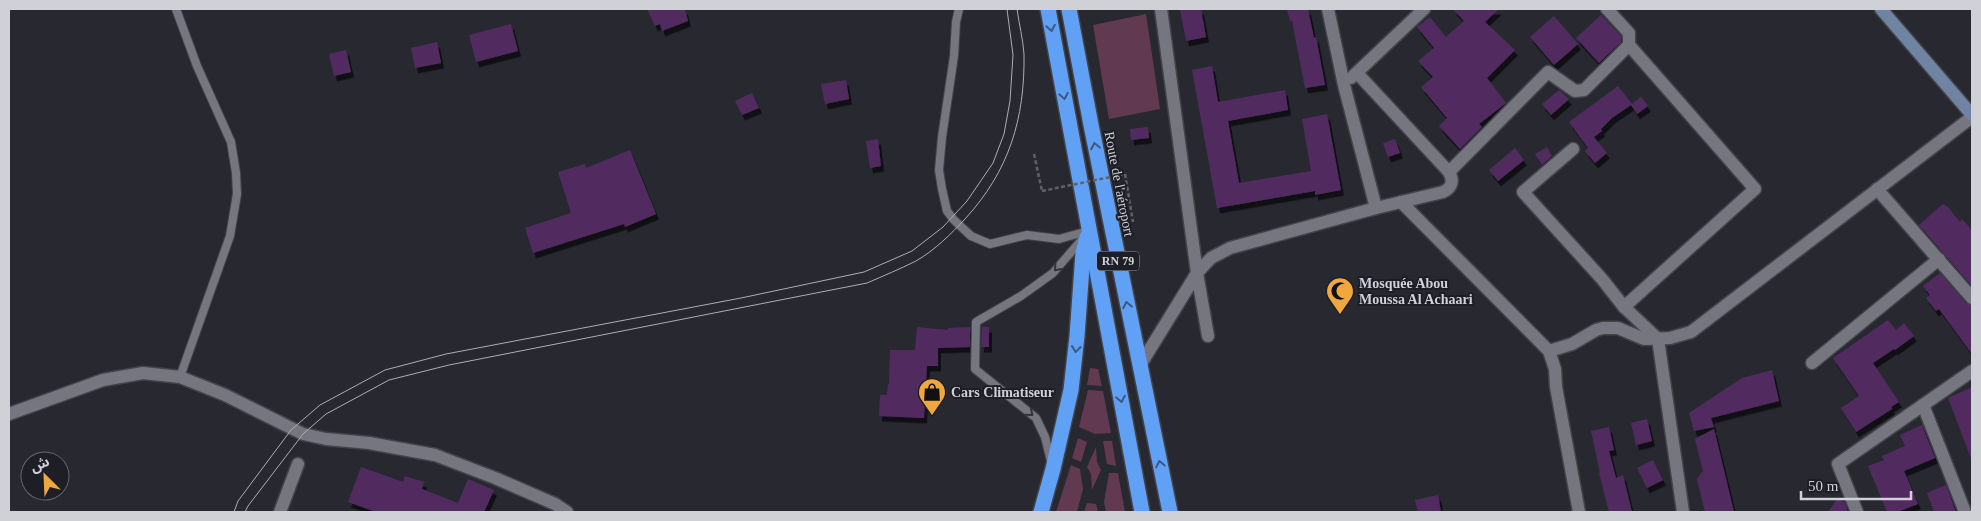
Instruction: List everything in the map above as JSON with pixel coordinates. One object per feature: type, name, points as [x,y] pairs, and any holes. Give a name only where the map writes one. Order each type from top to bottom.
[{"type":"highway","name":"RN 79","points":[[1048,9],[1142,512]]},
{"type":"highway","name":"Route de l'aéroport","points":[[1069,9],[1139,367],[1170,512]]},
{"type":"highway","points":[[1041,512],[1071,390],[1083,253],[1088,231]]},
{"type":"street","points":[[1161,9],[1197,273],[1208,336]]},
{"type":"street","points":[[1328,9],[1344,85],[1376,208]]},
{"type":"street","points":[[1344,85],[1424,9]]},
{"type":"street","points":[[1607,9],[1629,33],[1629,45],[1755,190],[1624,307]]},
{"type":"street","points":[[1549,351],[1572,344],[1603,328],[1618,328],[1644,339],[1658,339],[1681,336],[1700,326],[1972,116],[1881,9]]},
{"type":"street","points":[[1450,172],[1548,72],[1575,90],[1584,90],[1629,45]]},
{"type":"street","points":[[1139,367],[1197,273],[1210,258],[1230,248],[1446,191],[1452,183],[1450,172],[1357,72]]},
{"type":"street","points":[[1573,150],[1523,192],[1602,279],[1624,307],[1658,339],[1683,512]]},
{"type":"street","points":[[1877,189],[1972,298]]},
{"type":"street","points":[[1401,202],[1549,351],[1555,369],[1556,387],[1580,512]]},
{"type":"street","points":[[1812,363],[1939,258]]},
{"type":"street","points":[[1857,512],[1838,464],[1972,371]]},
{"type":"street","points":[[9,414],[103,380],[142,373],[180,377],[246,405],[303,434],[326,439],[369,442],[435,455],[555,504],[567,512]]},
{"type":"street","points":[[1923,405],[1965,512]]},
{"type":"street","points":[[280,512],[298,464]]},
{"type":"lane","points":[[176,9],[194,57],[231,142],[237,194],[230,236],[180,377]]},
{"type":"lane","points":[[959,9],[939,170],[947,211],[971,236],[990,244],[1027,235],[1060,239],[1088,231]]},
{"type":"lane","points":[[1053,468],[1045,437],[1036,418],[975,370],[976,322],[1021,296],[1053,274],[1088,231]]},
{"type":"path","points":[[1034,154],[1042,191],[1125,174],[1133,222]]},
{"type":"shaded area","points":[[1146,14],[1160,109],[1109,119],[1093,25]]},
{"type":"shaded area","points":[[1090,368],[1098,369],[1102,386],[1087,385]]},
{"type":"shaded area","points":[[1088,390],[1103,391],[1111,433],[1095,434],[1079,427]]},
{"type":"shaded area","points":[[1078,438],[1087,442],[1081,462],[1072,458]]},
{"type":"shaded area","points":[[1103,441],[1112,441],[1116,466],[1107,464]]},
{"type":"shaded area","points":[[1096,447],[1097,462],[1101,470],[1092,490],[1091,474],[1087,467]]},
{"type":"shaded area","points":[[1071,465],[1080,469],[1083,489],[1077,512],[1056,512]]},
{"type":"shaded area","points":[[1109,473],[1118,473],[1125,512],[1106,512],[1104,502]]},
{"type":"shaded area","points":[[1087,503],[1096,504],[1098,512],[1084,512]]},
{"type":"building","points":[[647,9],[685,9],[688,21],[662,31],[660,24],[655,26]]},
{"type":"building","points":[[1180,9],[1201,9],[1206,37],[1186,41]]},
{"type":"building","points":[[1287,9],[1308,9],[1314,38],[1316,37],[1325,85],[1305,88],[1292,21],[1290,21]]},
{"type":"building","points":[[1453,9],[1499,9],[1485,22],[1515,50],[1487,78],[1506,103],[1479,124],[1482,127],[1460,149],[1439,126],[1447,118],[1421,87],[1433,77],[1418,61],[1434,48],[1417,27],[1430,17],[1446,37],[1464,21]]},
{"type":"building","points":[[1601,15],[1621,36],[1621,42],[1599,63],[1576,38]]},
{"type":"building","points":[[1554,16],[1578,44],[1554,65],[1530,37]]},
{"type":"building","points":[[511,24],[518,51],[476,62],[469,35]]},
{"type":"building","points":[[437,42],[441,63],[415,68],[411,48]]},
{"type":"building","points":[[346,50],[351,72],[334,76],[329,54]]},
{"type":"building","points":[[1212,66],[1218,102],[1285,90],[1288,110],[1228,121],[1239,183],[1311,171],[1302,119],[1327,114],[1341,190],[1315,195],[1315,191],[1217,208],[1192,70]]},
{"type":"building","points":[[846,80],[849,99],[825,104],[821,84]]},
{"type":"building","points":[[1618,86],[1632,104],[1641,97],[1648,106],[1637,114],[1631,105],[1612,118],[1601,129],[1602,131],[1594,137],[1607,153],[1595,163],[1585,151],[1588,148],[1569,122]]},
{"type":"building","points":[[1559,90],[1569,99],[1551,115],[1542,104]]},
{"type":"building","points":[[752,93],[759,108],[742,115],[735,101]]},
{"type":"building","points":[[1148,127],[1149,138],[1131,140],[1130,129]]},
{"type":"building","points":[[878,139],[881,166],[870,168],[866,141]]},
{"type":"building","points":[[1395,139],[1400,153],[1388,157],[1383,143]]},
{"type":"building","points":[[1547,147],[1552,156],[1542,165],[1535,154]]},
{"type":"building","points":[[1515,148],[1524,160],[1498,181],[1489,170]]},
{"type":"building","points":[[630,150],[656,214],[625,227],[624,224],[533,253],[525,228],[571,213],[558,172],[585,164],[586,168]]},
{"type":"building","points":[[1943,204],[1948,207],[1960,222],[1962,219],[1972,230],[1972,286],[1919,225]]},
{"type":"building","points":[[1940,273],[1966,303],[1972,306],[1972,354],[1939,309],[1936,311],[1926,298],[1930,295],[1923,286]]},
{"type":"building","points":[[1888,320],[1896,330],[1904,323],[1914,336],[1873,363],[1899,402],[1891,407],[1892,409],[1856,432],[1841,408],[1859,396],[1833,358]]},
{"type":"building","points":[[917,327],[948,330],[948,328],[970,327],[970,347],[938,348],[938,366],[927,366],[924,418],[879,416],[880,395],[887,395],[889,384],[890,350],[915,350]]},
{"type":"building","points":[[982,327],[989,327],[989,347],[981,347]]},
{"type":"building","points":[[1772,370],[1779,401],[1711,418],[1714,427],[1694,431],[1689,413],[1742,378]]},
{"type":"building","points":[[1972,387],[1972,461],[1948,398]]},
{"type":"building","points":[[1647,419],[1652,441],[1636,445],[1631,423]]},
{"type":"building","points":[[1922,425],[1935,458],[1904,471],[1918,504],[1897,512],[1887,512],[1868,466],[1884,460],[1882,456],[1905,446],[1900,435]]},
{"type":"building","points":[[1609,427],[1614,450],[1609,451],[1616,478],[1623,475],[1632,512],[1609,512],[1591,431]]},
{"type":"building","points":[[1714,429],[1734,512],[1705,512],[1697,479],[1703,471],[1695,439]]},
{"type":"building","points":[[1653,460],[1663,480],[1647,488],[1637,468]]},
{"type":"building","points":[[361,467],[403,482],[405,476],[424,482],[422,489],[458,503],[468,479],[494,490],[484,512],[376,512],[348,502]]},
{"type":"building","points":[[1946,485],[1956,512],[1934,512],[1927,493]]},
{"type":"building","points":[[1438,495],[1441,512],[1418,512],[1415,500]]},
{"type":"building","points":[[1838,498],[1845,503],[1848,512],[1828,512]]},
{"type":"tram line","points":[[234,512],[238,501],[291,430],[320,405],[385,370],[446,354],[741,298],[864,272],[912,251],[943,227],[967,201],[993,163],[1004,134],[1010,101],[1013,55],[1007,9]]},
{"type":"tram line","points":[[245,512],[303,434],[326,414],[389,380],[449,365],[867,283],[923,257],[948,236],[980,201],[993,182],[1011,143],[1017,122],[1024,78],[1024,54],[1017,9]]},
{"type":"place","name":"Mosquée Abou Moussa Al Achaari","points":[[1340,315]]},
{"type":"place","name":"Cars Climatiseur","points":[[932,416]]}]
